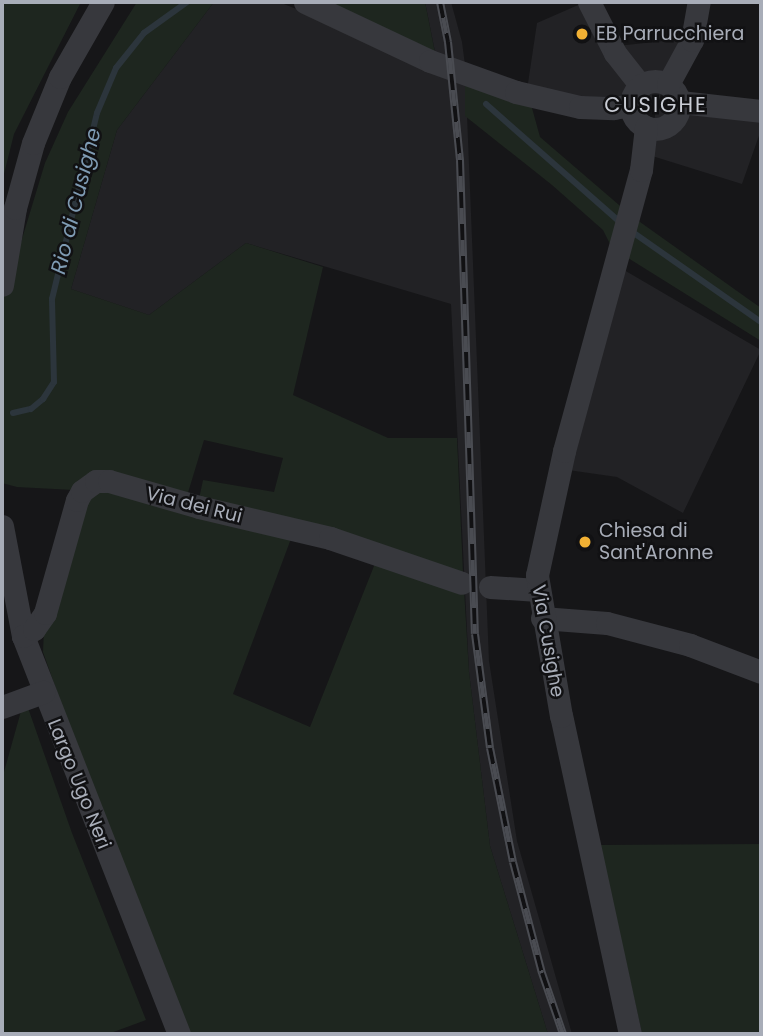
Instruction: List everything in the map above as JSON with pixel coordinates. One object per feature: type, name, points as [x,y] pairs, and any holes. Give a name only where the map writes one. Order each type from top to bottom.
[{"type":"street","points":[[2,285],[15,208],[33,143],[60,77],[103,2]]},
{"type":"street","points":[[305,2],[430,61],[516,92],[580,107],[636,95],[654,81],[674,93],[761,111]]},
{"type":"street","points":[[589,2],[636,95],[635,119],[646,127],[663,128],[676,118],[674,93],[692,40],[699,2]]},
{"type":"street","name":"Via Cusighe","points":[[630,1034],[542,618],[537,575],[548,516],[641,170],[646,127]]},
{"type":"street","name":"Via dei Rui","points":[[14,624],[34,629],[45,612],[77,500],[82,492],[96,481],[109,481],[199,507],[330,538],[461,583]]},
{"type":"street","name":"Largo Ugo Neri","points":[[2,526],[14,624],[178,1034]]},
{"type":"street","points":[[490,586],[538,590]]},
{"type":"street","points":[[542,618],[607,623],[690,645],[761,672]]},
{"type":"street","points":[[2,707],[43,692]]},
{"type":"shaded area","points":[[2,2],[81,2],[14,134],[2,182]]},
{"type":"shaded area","points":[[137,2],[214,2],[117,130],[71,289],[149,315],[246,243],[323,267],[293,395],[388,438],[457,438],[463,573],[199,499],[203,480],[274,492],[283,458],[204,440],[187,496],[17,487],[2,483],[2,262],[15,262],[45,163],[68,112]]},
{"type":"shaded area","points":[[214,2],[279,2],[438,67],[425,2],[451,2],[465,65],[489,661],[517,841],[572,1034],[548,1034],[490,846],[469,672],[451,304],[246,243],[149,315],[71,289],[117,130]]},
{"type":"shaded area","points":[[325,2],[425,2],[438,68]]},
{"type":"shaded area","points":[[585,2],[617,46],[682,39],[658,102],[761,116],[761,130],[742,184],[649,155],[657,102],[580,102],[527,90],[537,23]]},
{"type":"shaded area","points":[[465,65],[527,90],[540,137],[633,217],[761,308],[761,341],[612,248],[603,230],[552,185],[465,116]]},
{"type":"shaded area","points":[[624,270],[761,350],[683,513],[617,477],[568,470]]},
{"type":"shaded area","points":[[100,490],[292,536],[233,694],[310,727],[376,561],[464,589],[469,672],[490,846],[548,1034],[190,1034],[74,740],[43,652],[44,628],[85,497]]},
{"type":"shaded area","points":[[23,704],[27,705],[72,833],[146,1020],[108,1034],[2,1034],[2,779]]},
{"type":"shaded area","points":[[761,844],[761,1034],[642,1034],[600,845]]},
{"type":"waterway","name":"Rio di Cusighe","points":[[13,413],[31,409],[43,399],[54,382],[52,299],[97,113],[116,68],[144,33],[187,2]]},
{"type":"waterway","name":"Rio di Cusighe","points":[[486,104],[620,222]]},
{"type":"waterway","name":"Rio di Cusighe","points":[[631,231],[761,322]]},
{"type":"railway","points":[[440,2],[448,42],[460,160],[475,634],[490,748],[513,862],[542,973],[563,1034]]},
{"type":"place","name":"EB Parrucchiera","points":[[582,34]]},
{"type":"place","name":"Chiesa di Sant'Aronne","points":[[585,542]]},
{"type":"district","name":"CUSIGHE","points":[[656,105]]}]
